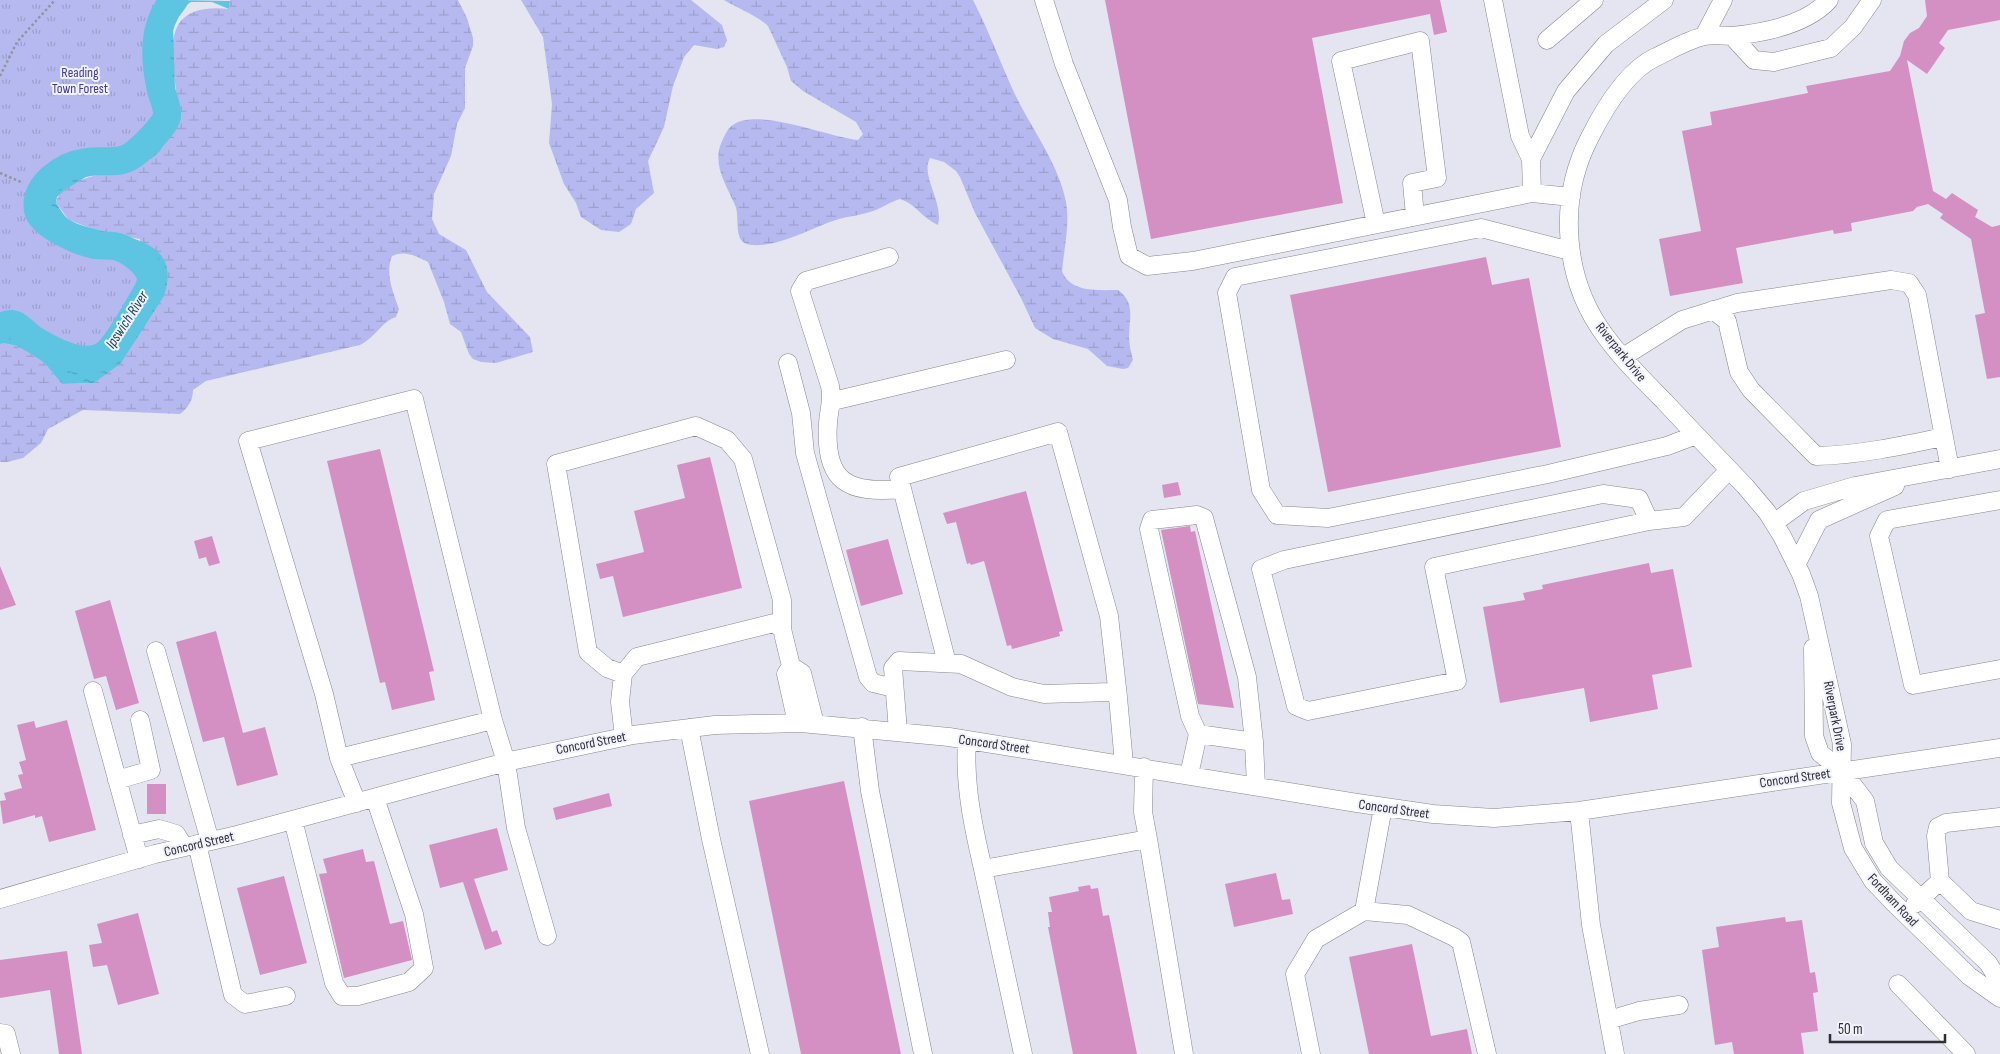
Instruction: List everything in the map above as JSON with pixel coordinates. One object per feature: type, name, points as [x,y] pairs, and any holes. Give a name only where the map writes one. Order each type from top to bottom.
[{"type":"street","points":[[1044,0],[1064,64],[1118,200],[1122,227],[1130,256],[1147,266],[1194,261],[1532,193],[1571,197]]},
{"type":"street","points":[[1493,0],[1520,136],[1531,159],[1532,193]]},
{"type":"street","points":[[1531,159],[1566,91],[1606,44],[1664,0]]},
{"type":"street","points":[[1704,36],[1723,0]]},
{"type":"street","name":"Riverpark Drive","points":[[1828,0],[1808,17],[1795,22],[1732,36],[1704,36],[1654,58],[1631,76],[1608,106],[1583,150],[1571,197],[1569,236],[1570,251],[1580,288],[1594,318],[1623,358],[1729,470],[1774,523],[1797,563],[1807,588],[1842,744],[1842,771]]},
{"type":"street","points":[[1732,36],[1754,60],[1774,62],[1831,48],[1853,27],[1872,0]]},
{"type":"street","points":[[1547,40],[1587,2]]},
{"type":"street","points":[[1376,224],[1341,61],[1420,41],[1437,178],[1412,183],[1415,216]]},
{"type":"street","points":[[1570,251],[1481,228],[1235,277],[1227,293],[1253,436],[1260,490],[1276,515],[1328,518],[1548,474],[1667,446],[1696,435]]},
{"type":"street","points":[[889,257],[806,281],[800,291],[833,401],[828,420],[828,455],[842,481],[868,491],[902,489]]},
{"type":"street","points":[[1623,358],[1682,320],[1737,302],[1891,280],[1909,283],[1917,295],[1943,437],[1945,470]]},
{"type":"street","points":[[1712,310],[1727,321],[1739,372],[1751,390],[1816,456],[1840,456],[1887,449],[1943,437]]},
{"type":"street","points":[[833,401],[1006,360]]},
{"type":"street","points":[[788,363],[801,413],[804,453],[868,678],[874,683],[894,688]]},
{"type":"street","points":[[357,803],[338,758],[324,694],[248,441],[414,399],[493,720],[506,762],[516,828],[547,936]]},
{"type":"street","points":[[623,674],[606,668],[588,652],[556,464],[696,426],[727,440],[743,460],[782,600],[782,629],[791,666],[802,673],[815,724]]},
{"type":"street","points":[[947,664],[899,477],[1058,432],[1109,616],[1124,764]]},
{"type":"street","points":[[1774,523],[1804,501],[1855,486],[2000,459]]},
{"type":"street","points":[[1649,521],[1638,499],[1603,494],[1284,560],[1261,569],[1296,706],[1308,711],[1458,681],[1434,567],[1649,521],[1684,517],[1729,470]]},
{"type":"street","points":[[1797,563],[1818,520],[1890,488],[1945,470]]},
{"type":"street","points":[[2000,500],[1887,520],[1879,536],[1913,686],[2000,669]]},
{"type":"street","points":[[1189,775],[1198,734],[1190,716],[1149,529],[1152,520],[1197,515],[1204,518],[1247,677],[1254,742],[1256,786]]},
{"type":"street","name":"Riverpark Drive","points":[[1813,614],[1814,736],[1820,753],[1842,771]]},
{"type":"street","points":[[624,736],[620,702],[623,674],[637,657],[774,623],[782,629]]},
{"type":"street","points":[[156,652],[197,844],[233,995],[245,1004],[286,996]]},
{"type":"street","points":[[898,731],[893,668],[899,661],[962,664],[1012,687],[1044,694],[1110,692],[1118,697]]},
{"type":"street","points":[[791,666],[786,674],[797,723]]},
{"type":"street","points":[[93,691],[139,858]]},
{"type":"street","points":[[117,780],[151,770],[140,720]]},
{"type":"street","points":[[338,758],[493,720]]},
{"type":"street","name":"Concord Street","points":[[0,899],[139,858],[293,820],[506,762],[624,736],[715,725],[797,723],[898,731],[1144,767],[1383,807],[1433,814],[1494,818],[1579,811],[2000,748]]},
{"type":"street","points":[[862,727],[870,791],[923,1054]]},
{"type":"street","points":[[689,728],[711,839],[760,1054]]},
{"type":"street","points":[[1198,734],[1254,742]]},
{"type":"street","points":[[967,740],[965,761],[970,810],[1023,1054]]},
{"type":"street","points":[[1144,767],[1143,812],[1184,1054]]},
{"type":"street","name":"Fordham Road","points":[[1842,771],[1865,801],[1869,827],[1879,854],[1889,868],[1922,897],[1988,963],[2000,982]]},
{"type":"street","name":"Fordham Road","points":[[1842,771],[1841,803],[1853,848],[1873,881],[1969,976],[2000,998]]},
{"type":"street","points":[[293,820],[334,983],[342,996],[358,996],[409,982],[424,968],[414,914],[375,798]]},
{"type":"street","points":[[1364,911],[1383,807]]},
{"type":"street","points":[[1579,811],[1591,925],[1615,1054]]},
{"type":"street","points":[[2000,817],[1946,823],[1938,827],[1936,836],[1940,881],[1971,911],[2000,920]]},
{"type":"street","points":[[132,835],[159,829],[176,834],[197,844]]},
{"type":"street","points":[[982,869],[1148,839]]},
{"type":"street","points":[[1904,913],[1940,881]]},
{"type":"street","points":[[1312,1054],[1295,974],[1316,939],[1364,911],[1408,915],[1461,942],[1487,1054]]},
{"type":"street","points":[[1898,984],[1966,1054]]},
{"type":"street","points":[[1609,1020],[1639,1010],[1679,1005]]},
{"type":"street","points":[[0,1033],[6,1034],[11,1054]]},
{"type":"path","points":[[0,76],[17,42],[55,0]]},
{"type":"path","points":[[0,173],[23,183]]},
{"type":"green space","name":"Reading Town Forest","points":[[0,0],[174,0],[162,21],[156,44],[158,80],[167,112],[164,125],[128,157],[115,162],[85,162],[37,201],[94,245],[115,246],[132,253],[148,272],[151,280],[140,303],[113,347],[107,353],[97,358],[85,360],[60,354],[37,341],[19,327],[0,328]]},
{"type":"green space","points":[[230,0],[458,0],[467,18],[473,38],[473,46],[465,68],[465,108],[457,124],[451,156],[434,194],[432,219],[439,234],[466,250],[487,292],[530,337],[533,352],[496,363],[481,362],[473,359],[469,354],[461,332],[450,324],[444,302],[428,262],[410,254],[397,254],[392,256],[389,269],[394,296],[399,309],[396,317],[386,322],[366,342],[206,381],[193,390],[190,403],[180,414],[83,410],[48,429],[41,443],[23,458],[0,462],[0,344],[11,344],[31,354],[46,365],[62,384],[94,383],[147,322],[140,239],[103,233],[69,220],[56,203],[66,188],[85,178],[129,167],[151,158],[169,133],[176,119],[177,102],[173,45],[176,29],[185,17],[202,9],[229,9]]},
{"type":"green space","points":[[521,0],[691,0],[722,25],[727,40],[724,47],[717,49],[694,45],[684,57],[673,86],[664,127],[648,161],[654,193],[636,209],[631,224],[619,232],[601,230],[581,217],[576,203],[564,184],[549,143],[552,104],[543,37]]},
{"type":"green space","points":[[724,0],[973,0],[1012,88],[1050,158],[1062,187],[1066,202],[1067,219],[1062,271],[1071,283],[1078,287],[1094,290],[1118,290],[1127,300],[1130,311],[1129,343],[1133,360],[1128,368],[1107,366],[1088,349],[1053,339],[1035,328],[975,213],[960,177],[956,171],[944,162],[930,158],[928,165],[928,173],[938,207],[938,225],[911,204],[900,199],[865,214],[829,222],[785,240],[763,245],[745,244],[739,235],[737,210],[720,172],[718,155],[720,146],[731,126],[744,120],[759,119],[776,121],[858,140],[863,134],[856,122],[803,91],[791,81],[787,67],[768,26],[764,22]]},
{"type":"water","points":[[174,0],[230,1],[229,9],[212,2],[191,2],[184,7],[173,25],[176,121],[160,151],[151,159],[141,159],[129,168],[86,177],[66,189],[57,197],[56,203],[71,221],[140,241],[154,248],[164,259],[168,275],[164,296],[121,363],[94,383],[62,384],[46,365],[31,354],[11,344],[0,344],[0,328],[8,324],[14,325],[30,337],[59,353],[90,360],[108,352],[148,290],[151,280],[150,273],[142,262],[131,253],[119,247],[88,243],[62,232],[46,222],[41,216],[38,210],[38,201],[40,192],[45,185],[60,172],[86,162],[126,159],[139,150],[166,119],[166,106],[161,90],[156,55],[158,32],[167,10]]},
{"type":"building","points":[[1105,0],[1440,0],[1447,32],[1434,35],[1430,14],[1312,38],[1343,203],[1151,239]]},
{"type":"building","points":[[1925,0],[2000,0],[2000,20],[1948,30],[1939,43],[1945,48],[1927,74],[1907,60],[1933,191],[1946,199],[1952,193],[1978,210],[1975,217],[1992,227],[2000,225],[2000,377],[1987,379],[1975,315],[1985,313],[1971,239],[1940,218],[1943,214],[1928,204],[1917,207],[1913,211],[1851,223],[1852,231],[1834,234],[1833,230],[1736,248],[1743,283],[1670,296],[1659,239],[1701,231],[1682,131],[1712,125],[1710,112],[1808,93],[1806,86],[1890,71],[1900,56],[1904,41],[1910,33],[1919,28],[1927,16]]},
{"type":"building","points":[[1486,257],[1492,285],[1529,278],[1561,447],[1328,492],[1290,295]]},
{"type":"building","points":[[380,449],[434,671],[429,672],[435,700],[392,710],[385,682],[380,683],[327,461]]},
{"type":"building","points":[[710,457],[742,588],[623,617],[613,576],[600,579],[596,564],[644,552],[634,511],[685,498],[677,465]]},
{"type":"building","points":[[1178,482],[1181,495],[1164,498],[1162,485]]},
{"type":"building","points":[[1026,491],[1063,631],[1059,632],[1060,636],[1012,649],[1011,645],[1007,646],[984,561],[971,565],[970,563],[967,564],[956,522],[947,524],[943,513]]},
{"type":"building","points":[[1190,526],[1191,532],[1195,531],[1234,708],[1198,704],[1161,530]]},
{"type":"building","points":[[212,536],[220,563],[209,566],[206,557],[199,559],[194,541]]},
{"type":"building","points":[[888,539],[903,594],[861,606],[846,550]]},
{"type":"building","points":[[1649,563],[1651,573],[1673,569],[1692,667],[1652,675],[1658,709],[1590,722],[1584,688],[1500,703],[1483,607],[1525,600],[1523,593],[1543,589],[1542,585]]},
{"type":"building","points":[[0,566],[16,605],[0,610]]},
{"type":"building","points":[[110,600],[139,703],[116,710],[106,676],[94,679],[75,611]]},
{"type":"building","points":[[216,631],[243,733],[265,727],[278,775],[237,786],[224,737],[203,742],[176,642]]},
{"type":"building","points":[[67,720],[96,830],[49,842],[42,816],[35,818],[35,815],[3,824],[0,801],[6,800],[4,793],[22,788],[18,775],[23,774],[19,762],[26,760],[17,725],[34,721],[36,728]]},
{"type":"building","points":[[844,781],[901,1054],[801,1054],[749,801]]},
{"type":"building","points":[[147,784],[166,784],[166,814],[147,814]]},
{"type":"building","points":[[609,793],[612,806],[556,820],[553,808]]},
{"type":"building","points":[[497,828],[508,870],[474,879],[492,932],[497,930],[502,944],[485,950],[463,882],[440,888],[429,845]]},
{"type":"building","points":[[363,849],[366,862],[374,861],[390,924],[403,921],[412,960],[344,978],[319,874],[327,873],[323,859]]},
{"type":"building","points":[[1276,873],[1282,900],[1290,899],[1293,914],[1234,927],[1225,884]]},
{"type":"building","points":[[284,876],[307,963],[260,975],[237,888]]},
{"type":"building","points":[[1090,885],[1091,889],[1098,888],[1103,916],[1109,915],[1137,1054],[1073,1054],[1048,927],[1050,927],[1048,912],[1052,912],[1049,897],[1079,891],[1078,887]]},
{"type":"building","points":[[138,913],[159,994],[118,1005],[107,965],[93,967],[89,945],[102,943],[97,924]]},
{"type":"building","points":[[1785,917],[1786,922],[1802,920],[1810,973],[1815,972],[1818,992],[1813,993],[1818,1031],[1801,1033],[1804,1054],[1734,1054],[1732,1042],[1715,1045],[1702,950],[1719,947],[1716,927]]},
{"type":"building","points":[[1412,944],[1431,1036],[1467,1029],[1472,1054],[1369,1054],[1349,957]]},
{"type":"building","points":[[67,951],[82,1054],[59,1054],[50,990],[0,998],[0,960]]},
{"type":"waterway","name":"Ipswich River","points":[[0,328],[8,324],[14,325],[30,337],[59,353],[90,360],[108,352],[148,290],[151,280],[150,273],[142,262],[131,253],[119,247],[88,243],[62,232],[46,222],[41,216],[38,210],[38,201],[40,192],[45,185],[60,172],[86,162],[126,159],[142,147],[164,123],[167,113],[161,90],[156,54],[158,31],[167,10],[174,0]]}]
